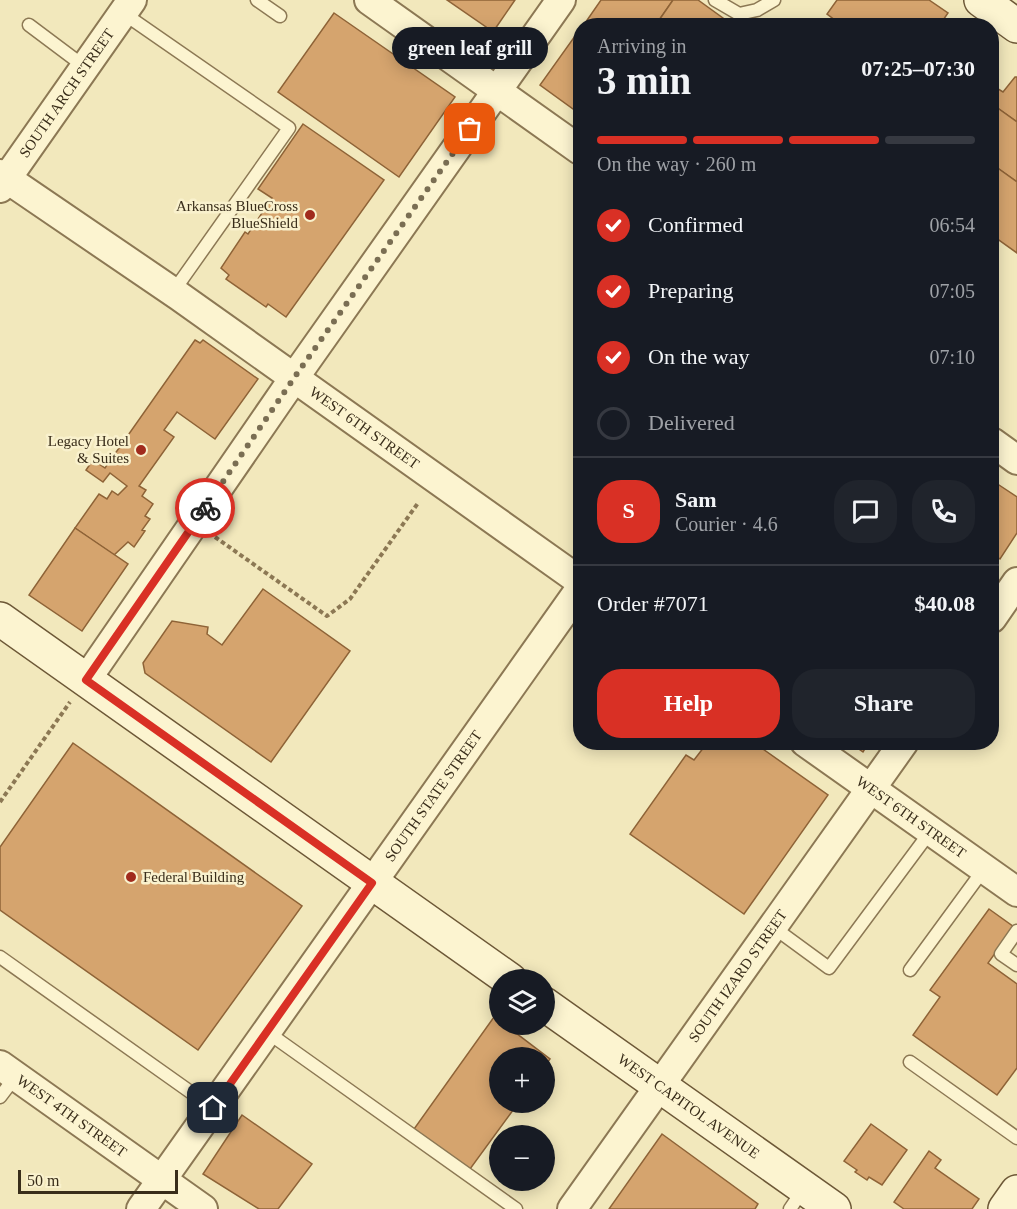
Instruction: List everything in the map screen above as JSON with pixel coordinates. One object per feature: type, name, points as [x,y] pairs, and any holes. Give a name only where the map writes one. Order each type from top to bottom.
[{"type":"main road","points":[[0,619],[494,969]]},
{"type":"main road","name":"WEST CAPITOL AVENUE","points":[[555,1012],[660,1085],[797,1199],[834,1209]]},
{"type":"main road","points":[[1005,1209],[1017,1192]]},
{"type":"street","points":[[369,0],[573,145]]},
{"type":"street","points":[[86,680],[294,378],[561,0]]},
{"type":"street","name":"SOUTH ARCH STREET","points":[[2,180],[128,6]]},
{"type":"street","name":"WEST 6TH STREET","points":[[2,180],[173,292],[573,576]]},
{"type":"street","points":[[999,447],[1017,460]]},
{"type":"street","points":[[999,608],[1017,582]]},
{"type":"street","name":"SOUTH STATE STREET","points":[[141,1209],[573,599]]},
{"type":"street","name":"WEST 6TH STREET","points":[[815,750],[1017,892]]},
{"type":"street","name":"SOUTH IZARD STREET","points":[[572,1209],[898,750]]},
{"type":"street","name":"WEST 4TH STREET","points":[[5,1080],[162,1180],[203,1209]]},
{"type":"lane","points":[[257,0],[280,16]]},
{"type":"lane","points":[[715,0],[739,14],[757,10],[774,0]]},
{"type":"lane","points":[[128,6],[289,128],[173,292]]},
{"type":"lane","points":[[29,24],[85,67]]},
{"type":"lane","points":[[773,927],[829,968],[930,832]]},
{"type":"lane","points":[[910,970],[984,869]]},
{"type":"lane","points":[[1017,931],[1001,954],[1017,965]]},
{"type":"lane","points":[[0,957],[213,1108]]},
{"type":"lane","points":[[267,1032],[516,1209]]},
{"type":"lane","points":[[910,1062],[1017,1138]]},
{"type":"path","points":[[215,537],[327,616],[350,599],[418,503]]},
{"type":"path","points":[[0,802],[86,680]]},
{"type":"building","points":[[447,0],[515,0],[495,29],[498,32],[490,43],[480,36],[486,27]]},
{"type":"building","points":[[601,0],[673,0],[661,18],[589,18]]},
{"type":"building","points":[[673,0],[698,0],[723,18],[661,18]]},
{"type":"building","points":[[837,0],[929,0],[948,13],[945,18],[832,18],[827,14]]},
{"type":"building","points":[[334,13],[455,97],[399,177],[278,92]]},
{"type":"building","points":[[573,39],[573,109],[540,85]]},
{"type":"building","points":[[1017,77],[1017,122],[999,109],[999,89],[1003,92]]},
{"type":"building","points":[[999,109],[1017,122],[1017,182],[999,169]]},
{"type":"building","name":"Arkansas BlueCross BlueShield","points":[[303,124],[384,180],[286,317],[268,304],[266,307],[226,279],[229,275],[221,268],[245,232],[248,234],[272,198],[258,189]]},
{"type":"building","points":[[999,169],[1017,182],[1017,253],[999,240]]},
{"type":"building","name":"Legacy Hotel & Suites","points":[[195,340],[200,343],[203,340],[258,379],[215,439],[177,412],[164,430],[174,437],[139,486],[146,490],[142,496],[153,504],[145,516],[150,519],[142,530],[145,531],[134,547],[128,542],[114,555],[75,528],[99,494],[107,499],[112,491],[118,495],[127,486],[110,473],[103,482],[86,470],[93,460],[105,468]]},
{"type":"building","points":[[999,485],[1017,497],[1017,533],[1000,559]]},
{"type":"building","points":[[75,528],[128,564],[82,631],[29,595]]},
{"type":"building","points":[[263,589],[350,651],[271,762],[145,673],[143,663],[172,621],[208,627],[207,634],[222,645]]},
{"type":"building","name":"Federal Building","points":[[73,743],[302,906],[198,1050],[0,910],[0,847]]},
{"type":"building","points":[[702,750],[764,750],[828,795],[744,914],[630,834],[686,755],[694,760]]},
{"type":"building","points":[[989,909],[1014,927],[988,963],[1017,984],[1017,1068],[997,1095],[913,1035],[940,997],[930,990]]},
{"type":"building","points":[[489,1024],[489,1035],[518,1035],[534,1047],[489,1047],[489,1113],[511,1113],[502,1125],[489,1125],[489,1143],[470,1169],[414,1129]]},
{"type":"building","points":[[242,1115],[312,1164],[278,1209],[259,1209],[203,1174]]},
{"type":"building","points":[[871,1124],[907,1150],[882,1185],[869,1177],[867,1180],[844,1161]]},
{"type":"building","points":[[662,1134],[758,1204],[755,1209],[609,1209]]},
{"type":"building","points":[[929,1151],[941,1160],[935,1168],[979,1199],[972,1209],[904,1209],[894,1202]]},
{"type":"way so far","points":[[205,508],[470,129]]},
{"type":"place","name":"green leaf grill","points":[[470,129]]},
{"type":"place","name":"Arkansas BlueCross BlueShield","points":[[310,215]]},
{"type":"place","name":"Legacy Hotel & Suites","points":[[141,450]]},
{"type":"place","name":"Federal Building","points":[[131,877]]},
{"type":"route","points":[[205,508],[86,680],[372,883],[213,1108]]}]
